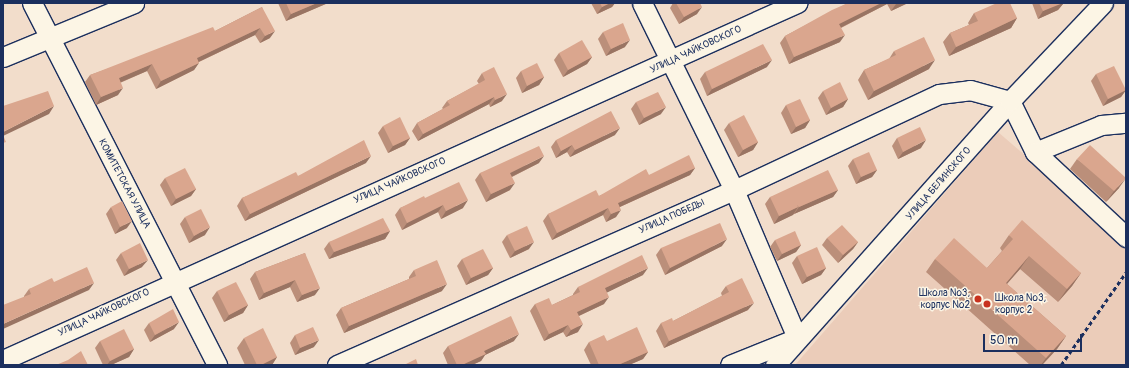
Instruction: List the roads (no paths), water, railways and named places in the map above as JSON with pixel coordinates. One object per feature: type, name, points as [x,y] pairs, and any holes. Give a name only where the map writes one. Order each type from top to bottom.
[{"type":"street","name":"КОМИТЕТСКАЯ УЛИЦА","points":[[32,3],[47,36],[217,365]]},
{"type":"street","points":[[3,56],[47,36],[134,3]]},
{"type":"street","points":[[642,3],[734,190],[797,338],[730,365]]},
{"type":"street","name":"УЛИЦА ЧАЙКОВСКОГО","points":[[3,360],[174,280],[670,62],[797,3]]},
{"type":"street","name":"УЛИЦА БЕЛИНСКОГО","points":[[775,365],[797,338],[933,191],[1010,101],[1104,3]]},
{"type":"street","name":"УЛИЦА ПОБЕДЫ","points":[[337,365],[734,190],[939,94],[970,90],[1010,101]]},
{"type":"street","points":[[1010,101],[1035,152],[1126,237]]},
{"type":"street","points":[[1035,152],[1101,125],[1126,123]]},
{"type":"place","name":"Школа №3, корпус №2","points":[[978,299]]},
{"type":"place","name":"Школа №3, корпус 2","points":[[987,304]]}]
